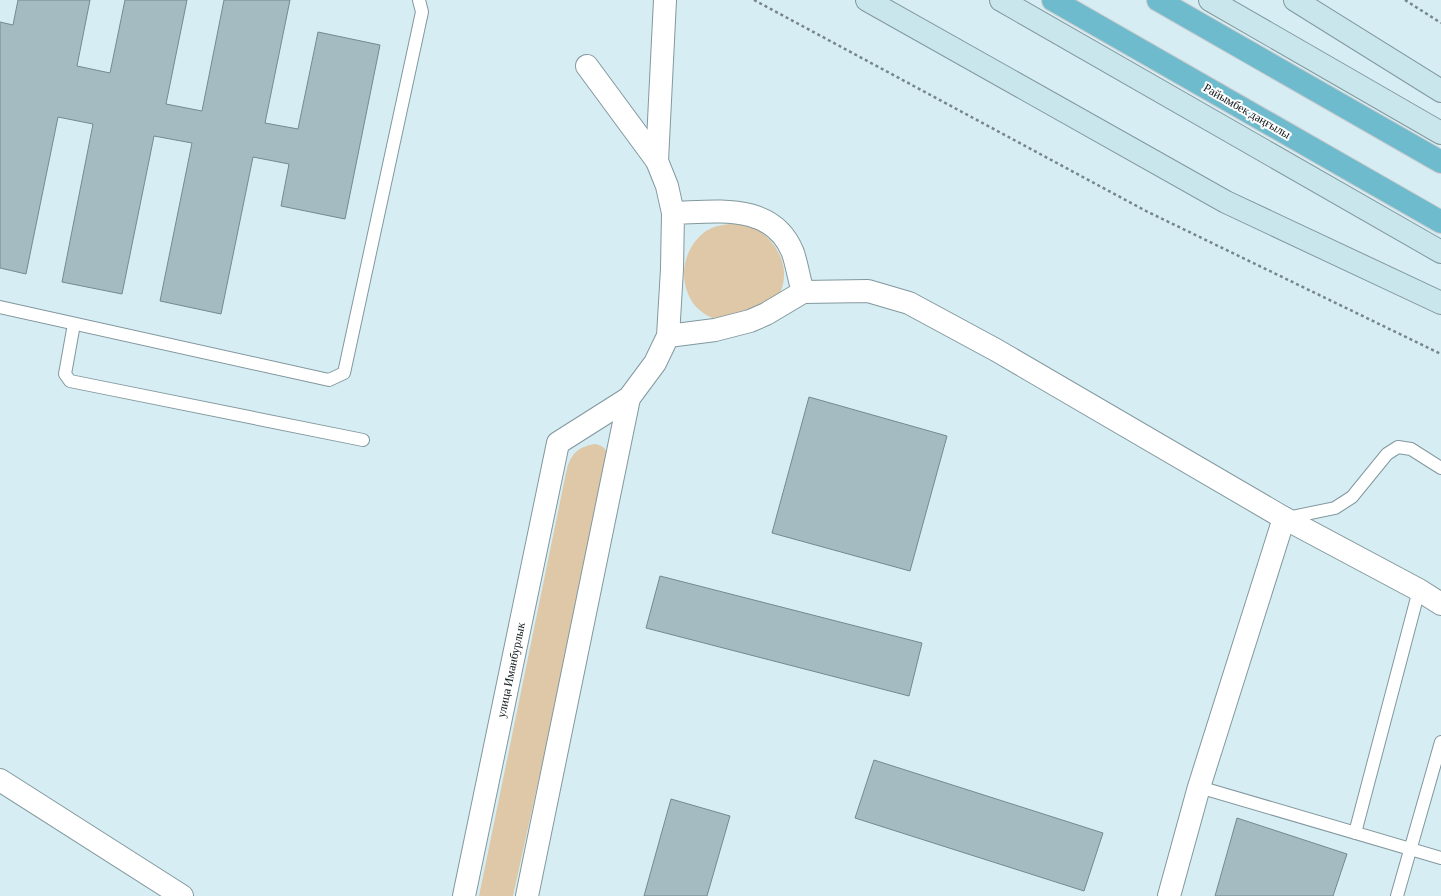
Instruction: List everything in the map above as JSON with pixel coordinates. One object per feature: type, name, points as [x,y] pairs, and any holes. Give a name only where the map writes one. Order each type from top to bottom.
[{"type":"highway","name":"Райымбек даңғылы","points":[[1053,0],[1441,222]]},
{"type":"highway","points":[[1158,0],[1441,162]]},
{"type":"main road","points":[[867,0],[1226,202],[1441,303]]},
{"type":"main road","points":[[1001,0],[1441,252]]},
{"type":"main road","points":[[1210,0],[1441,133]]},
{"type":"main road","points":[[1295,0],[1441,90]]},
{"type":"street","points":[[657,161],[665,0]]},
{"type":"street","points":[[527,896],[629,398],[655,363],[668,336],[672,270],[673,213],[667,186],[657,161],[586,66]]},
{"type":"street","points":[[673,213],[745,213],[760,218],[778,230],[786,239],[793,254],[803,292]]},
{"type":"street","points":[[668,336],[715,330],[750,322],[803,292],[868,291],[909,303],[996,350],[1284,518],[1418,590],[1441,604]]},
{"type":"street","name":"улица Иманбурлык","points":[[464,896],[558,443],[629,398]]},
{"type":"street","points":[[1169,896],[1199,787],[1284,518]]},
{"type":"street","points":[[1,784],[182,896]]},
{"type":"lane","points":[[0,307],[328,380],[344,373],[422,12],[419,0]]},
{"type":"lane","points":[[74,324],[65,374],[70,380],[363,440]]},
{"type":"lane","points":[[1284,518],[1335,508],[1352,497],[1387,454],[1398,447],[1411,449],[1441,468]]},
{"type":"lane","points":[[1354,833],[1418,590]]},
{"type":"lane","points":[[1397,896],[1441,742]]},
{"type":"lane","points":[[1199,787],[1441,858]]},
{"type":"path","points":[[754,0],[1146,211],[1441,354]]},
{"type":"path","points":[[1405,0],[1441,22]]},
{"type":"shaded area","points":[[739,223],[756,229],[774,245],[782,260],[784,268],[783,284],[778,298],[721,322],[702,312],[693,303],[685,284],[685,264],[692,246],[706,231],[726,224]]},
{"type":"shaded area","points":[[595,444],[605,449],[609,461],[513,896],[479,896],[567,468],[571,458],[576,452],[584,447]]},
{"type":"building","points":[[18,0],[90,0],[77,66],[110,73],[125,0],[187,0],[166,104],[202,111],[224,0],[290,0],[265,123],[298,129],[318,32],[380,45],[345,219],[281,206],[289,164],[253,157],[221,314],[160,301],[192,143],[154,136],[122,294],[62,282],[93,124],[58,117],[26,274],[0,268],[0,22],[13,25]]},
{"type":"building","points":[[809,397],[947,436],[910,571],[772,533]]},
{"type":"building","points":[[660,576],[922,643],[909,696],[646,628]]},
{"type":"building","points":[[874,760],[1103,833],[1084,891],[855,818]]},
{"type":"building","points":[[671,799],[730,816],[707,896],[644,896]]},
{"type":"building","points":[[1237,818],[1347,854],[1333,896],[1215,896]]}]
